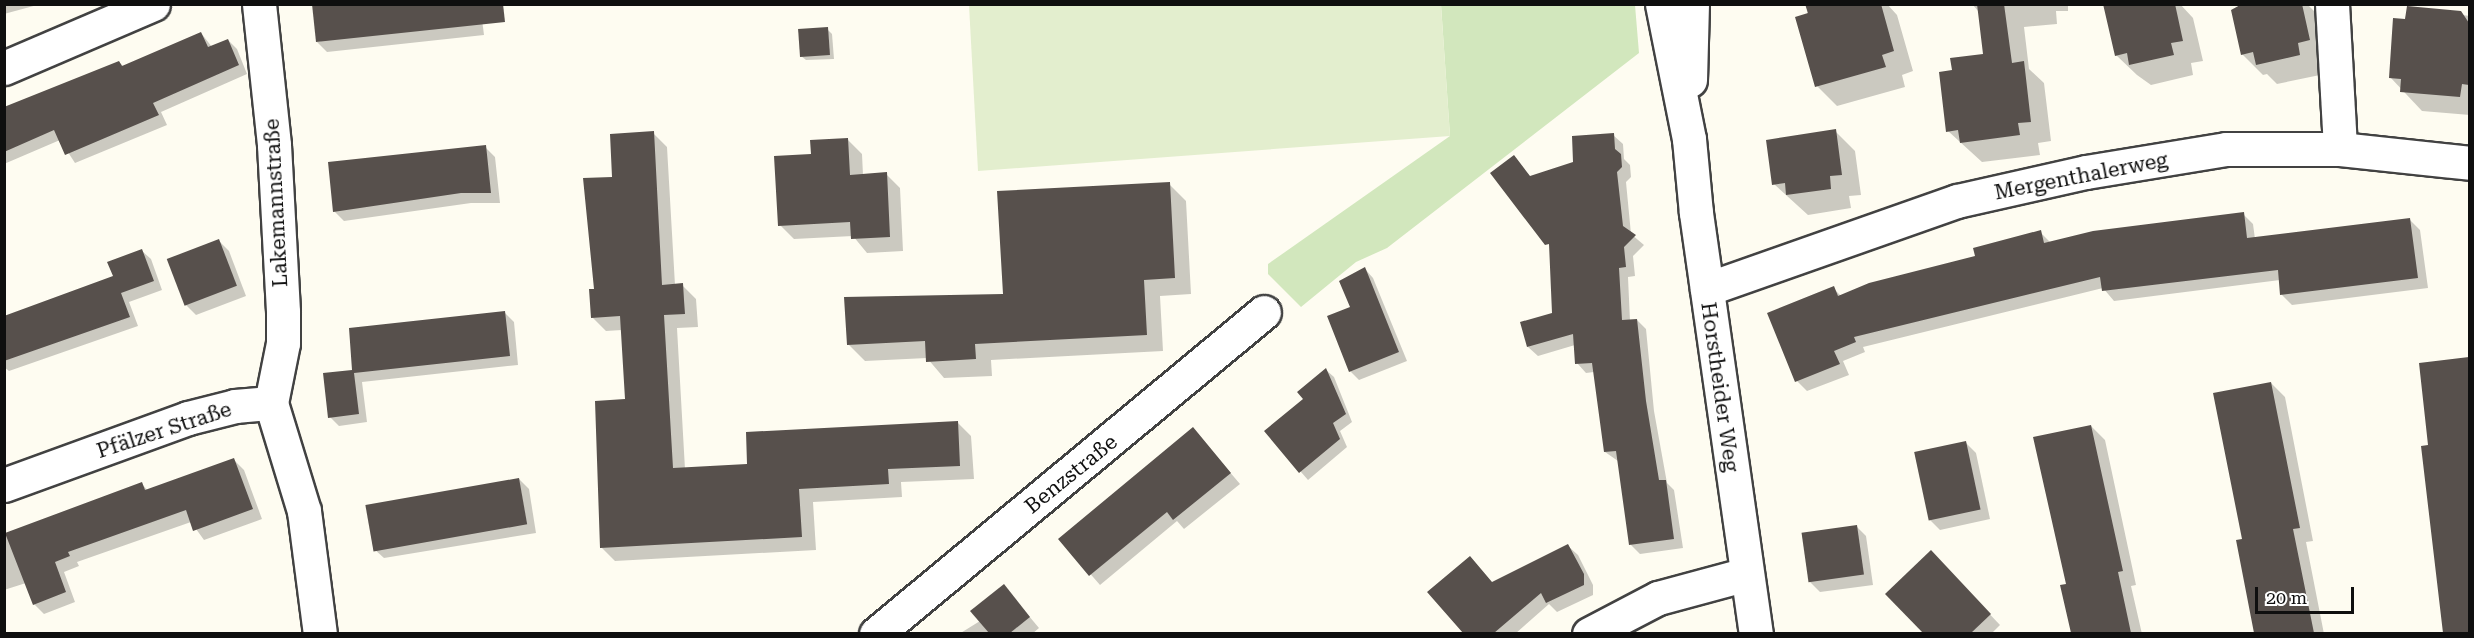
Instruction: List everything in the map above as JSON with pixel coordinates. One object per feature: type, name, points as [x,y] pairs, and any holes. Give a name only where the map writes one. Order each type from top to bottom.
[{"type":"street","points":[[4,68],[153,4]]},
{"type":"street","name":"Lakemannstraße","points":[[259,4],[274,145],[283,312],[283,343],[271,403]]},
{"type":"street","name":"Horstheider Weg","points":[[1662,4],[1689,139],[1707,289],[1756,633]]},
{"type":"street","name":"Horstheider Weg","points":[[1689,139],[1692,4]]},
{"type":"street","points":[[2332,4],[2340,149]]},
{"type":"street","name":"Mergenthalerweg","points":[[1707,289],[1957,201],[2064,177],[2226,149],[2340,149],[2469,163]]},
{"type":"street","name":"Benzstraße","points":[[876,633],[1264,312]]},
{"type":"street","points":[[271,403],[304,510],[320,633]]},
{"type":"street","name":"Pfälzer Straße","points":[[4,485],[188,418],[235,406],[271,403]]},
{"type":"street","points":[[1589,633],[1658,598],[1747,574]]},
{"type":"green space","points":[[969,5],[1441,5],[1450,136],[978,171]]},
{"type":"green space","points":[[1441,5],[1635,5],[1639,53],[1387,248],[1356,262],[1301,307],[1268,274],[1268,264],[1450,136]]},
{"type":"building","points":[[312,4],[503,4],[505,22],[316,42]]},
{"type":"building","points":[[1805,4],[1881,4],[1894,51],[1882,55],[1886,67],[1815,87],[1795,17],[1808,13]]},
{"type":"building","points":[[1977,4],[2004,4],[2012,63],[2024,61],[2031,122],[2018,123],[2020,135],[1960,143],[1958,130],[1946,132],[1939,72],[1952,70],[1950,58],[1983,54]]},
{"type":"building","points":[[2103,4],[2175,4],[2183,41],[2171,43],[2174,55],[2129,65],[2127,53],[2115,56]]},
{"type":"building","points":[[2242,4],[2302,4],[2310,40],[2298,43],[2300,55],[2256,65],[2253,52],[2241,55],[2231,10]]},
{"type":"building","points":[[2407,6],[2461,11],[2469,23],[2469,85],[2462,84],[2460,97],[2400,92],[2401,79],[2389,78],[2393,18],[2405,19]]},
{"type":"building","points":[[828,27],[830,55],[800,57],[798,29]]},
{"type":"building","points":[[201,32],[208,47],[228,39],[239,65],[153,103],[159,115],[65,155],[54,130],[4,152],[4,107],[119,61],[122,66]]},
{"type":"building","points":[[1836,129],[1842,175],[1830,176],[1831,189],[1786,195],[1785,183],[1772,185],[1766,140]]},
{"type":"building","points":[[654,131],[662,285],[683,283],[685,314],[664,315],[673,468],[747,464],[746,432],[958,421],[960,466],[888,469],[889,484],[799,489],[802,537],[600,548],[595,401],[625,399],[620,316],[591,318],[589,289],[594,289],[583,178],[612,177],[610,134]]},
{"type":"building","points":[[1614,133],[1615,149],[1621,154],[1622,167],[1617,172],[1623,226],[1636,235],[1624,247],[1626,267],[1619,268],[1622,320],[1637,319],[1646,401],[1659,480],[1666,480],[1674,539],[1629,545],[1616,451],[1604,452],[1592,363],[1575,364],[1573,334],[1527,347],[1520,322],[1552,313],[1549,244],[1545,245],[1490,173],[1514,155],[1530,176],[1573,162],[1572,136]]},
{"type":"building","points":[[848,138],[850,175],[887,172],[890,237],[851,239],[850,222],[778,226],[774,156],[811,154],[810,140]]},
{"type":"building","points":[[486,145],[491,193],[461,193],[333,212],[328,162]]},
{"type":"building","points":[[1170,182],[1175,278],[1144,280],[1147,335],[975,344],[976,359],[926,362],[925,341],[847,345],[844,297],[1003,294],[997,191]]},
{"type":"building","points":[[2244,212],[2247,238],[2410,218],[2418,278],[2280,295],[2278,270],[2102,291],[2100,277],[1854,337],[1856,342],[1834,351],[1840,364],[1795,382],[1767,313],[1834,286],[1838,296],[1869,283],[1975,256],[1973,248],[2041,230],[2044,243],[2093,231]]},
{"type":"building","points":[[219,239],[237,286],[185,306],[167,259]]},
{"type":"building","points":[[142,249],[154,281],[121,293],[130,317],[4,361],[4,316],[113,276],[107,262]]},
{"type":"building","points":[[1365,267],[1399,352],[1349,372],[1327,316],[1350,307],[1339,281]]},
{"type":"building","points":[[505,311],[510,356],[354,373],[359,414],[328,418],[323,373],[352,370],[349,328]]},
{"type":"building","points":[[2469,357],[2469,633],[2443,633],[2421,446],[2428,445],[2419,363]]},
{"type":"building","points":[[1326,368],[1346,414],[1333,423],[1340,439],[1299,473],[1264,431],[1303,399],[1297,392]]},
{"type":"building","points":[[2271,382],[2300,528],[2293,529],[2314,633],[2254,633],[2236,540],[2242,539],[2213,393]]},
{"type":"building","points":[[2091,425],[2123,571],[2118,572],[2131,633],[2071,633],[2060,585],[2066,584],[2033,437]]},
{"type":"building","points":[[1193,427],[1231,473],[1173,520],[1167,512],[1089,576],[1058,539]]},
{"type":"building","points":[[1966,441],[1981,509],[1929,520],[1914,452]]},
{"type":"building","points":[[234,458],[253,509],[193,531],[186,510],[68,552],[70,556],[55,562],[66,592],[33,605],[5,533],[142,482],[145,490]]},
{"type":"building","points":[[519,478],[527,524],[374,551],[365,505]]},
{"type":"building","points":[[1857,525],[1864,575],[1809,582],[1802,533]]},
{"type":"building","points":[[1568,544],[1584,574],[1584,585],[1546,603],[1541,593],[1494,633],[1463,633],[1427,592],[1470,556],[1492,582]]},
{"type":"building","points":[[1931,550],[1991,614],[1971,633],[1923,633],[1885,594]]},
{"type":"building","points":[[1004,584],[1030,617],[1010,633],[989,633],[970,611]]}]
